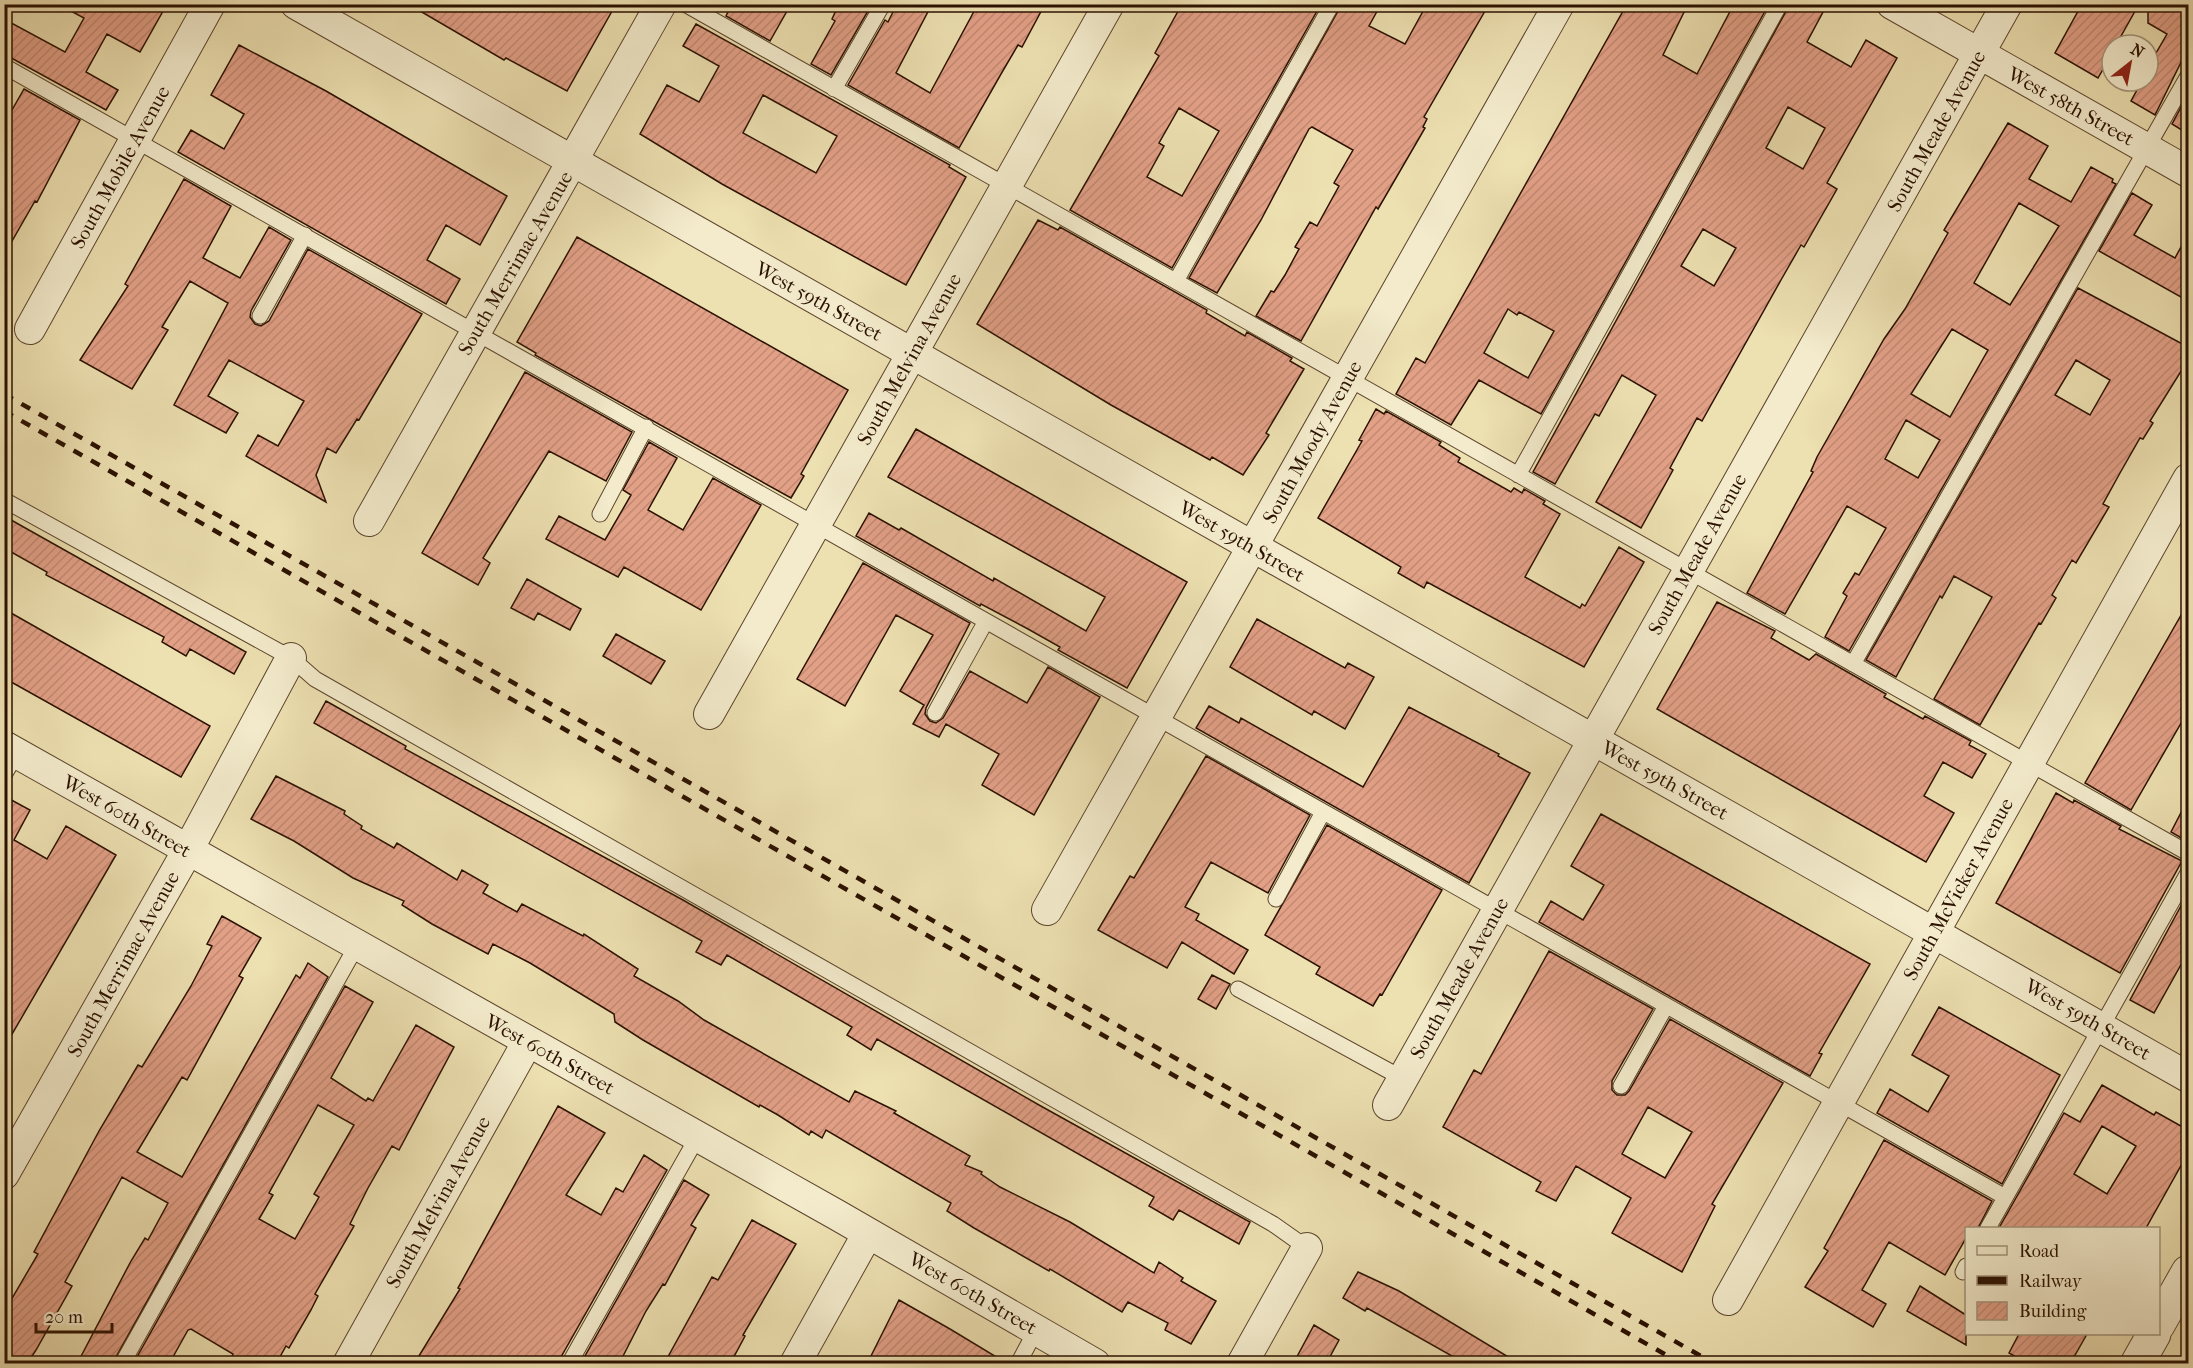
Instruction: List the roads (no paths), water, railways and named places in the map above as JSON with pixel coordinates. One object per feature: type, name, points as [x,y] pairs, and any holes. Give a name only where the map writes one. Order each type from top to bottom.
[{"type":"street","name":"South Mobile Avenue","points":[[30,329],[210,4]]},
{"type":"street","name":"West 59th Street","points":[[296,4],[2188,1077]]},
{"type":"street","name":"South Merrimac Avenue","points":[[369,521],[661,4]]},
{"type":"street","name":"South Melvina Avenue","points":[[709,714],[1109,4]]},
{"type":"street","name":"South Moody Avenue","points":[[1047,910],[1558,4]]},
{"type":"street","name":"West 58th Street","points":[[1892,4],[2188,172]]},
{"type":"street","name":"South Meade Avenue","points":[[1388,1105],[2007,4]]},
{"type":"street","name":"South McVicker Avenue","points":[[1728,1300],[2188,479]]},
{"type":"street","name":"South Merrimac Avenue","points":[[4,1174],[188,850],[291,658]]},
{"type":"street","name":"West 60th Street","points":[[8,758],[188,850],[698,1136],[1095,1364]]},
{"type":"street","name":"South Melvina Avenue","points":[[348,1364],[528,1041]]},
{"type":"street","points":[[795,1364],[868,1233]]},
{"type":"street","points":[[1242,1364],[1307,1248]]},
{"type":"street","points":[[2160,1321],[2188,1272]]},
{"type":"street","points":[[2137,1364],[2153,1335]]},
{"type":"lane","points":[[685,4],[2188,853]]},
{"type":"lane","points":[[834,89],[883,4]]},
{"type":"lane","points":[[1176,281],[1332,4]]},
{"type":"lane","points":[[1518,475],[1780,4]]},
{"type":"lane","points":[[4,66],[2005,1197]]},
{"type":"lane","points":[[1853,664],[2188,76]]},
{"type":"lane","points":[[260,316],[305,235]]},
{"type":"lane","points":[[600,514],[646,427]]},
{"type":"lane","points":[[4,500],[291,658],[315,679],[1273,1224],[1307,1248]]},
{"type":"lane","points":[[934,713],[986,621]]},
{"type":"lane","points":[[1276,899],[1323,812]]},
{"type":"lane","points":[[1989,1227],[2188,873]]},
{"type":"lane","points":[[122,1364],[357,945]]},
{"type":"lane","points":[[1238,990],[1402,1078]]},
{"type":"lane","points":[[1621,1086],[1666,1006]]},
{"type":"lane","points":[[569,1364],[698,1136]]},
{"type":"lane","points":[[1018,1364],[1036,1330]]},
{"type":"railway","points":[[4,394],[1715,1364]]},
{"type":"railway","points":[[4,411],[1682,1364]]}]
